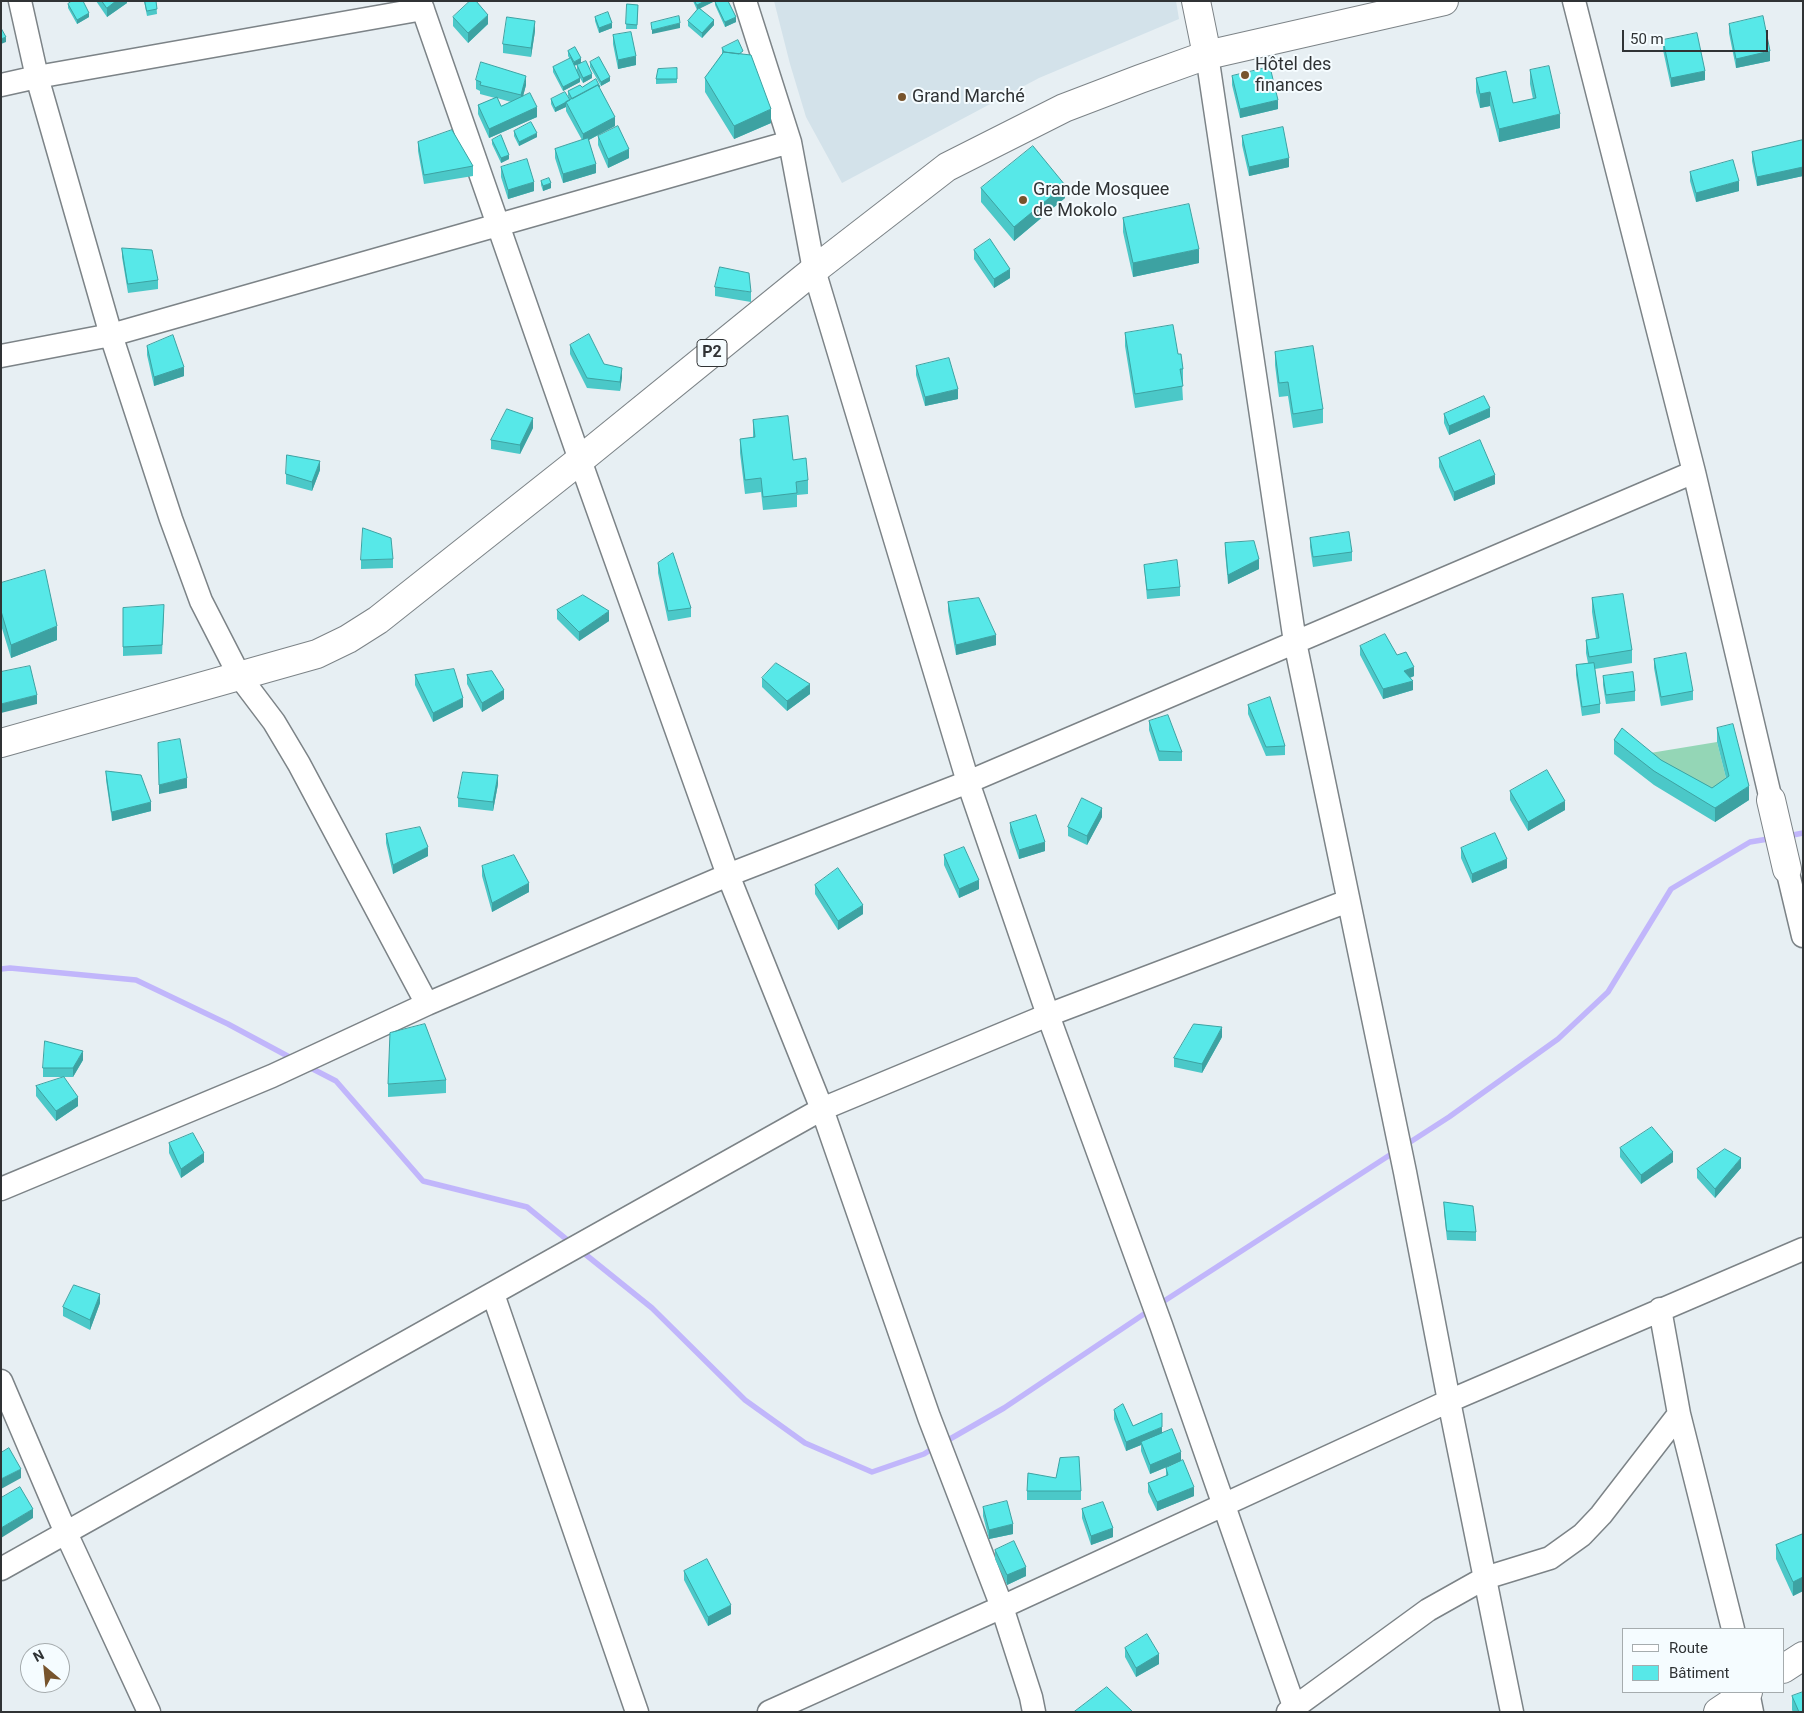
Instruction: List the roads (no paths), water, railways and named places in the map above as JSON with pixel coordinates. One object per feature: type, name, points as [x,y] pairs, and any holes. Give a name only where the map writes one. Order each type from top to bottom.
[{"type":"main road","points":[[1196,1],[1207,55]]},
{"type":"main road","name":"P2","points":[[1,743],[317,654],[378,620],[580,460],[814,270],[947,167],[1064,108],[1140,78],[1207,55],[1444,1]]},
{"type":"main road","points":[[1771,800],[1787,869]]},
{"type":"main road","points":[[1784,1668],[1803,1656]]},
{"type":"main road","points":[[1718,1712],[1746,1693]]},
{"type":"street","points":[[20,1],[37,77],[111,335],[171,520],[202,601],[240,677],[274,722],[299,764],[427,1004]]},
{"type":"street","points":[[744,1],[790,142],[814,270],[968,782],[1048,1015],[1162,1326],[1293,1710],[1428,1610],[1485,1578],[1550,1558],[1582,1535],[1601,1515],[1680,1414]]},
{"type":"street","points":[[1574,1],[1694,472],[1771,800]]},
{"type":"street","points":[[1,85],[422,5],[580,460],[728,875],[822,1109],[946,1466],[1002,1608],[1031,1697],[1034,1712]]},
{"type":"street","points":[[1207,55],[1295,642],[1399,1139],[1449,1401],[1512,1712]]},
{"type":"street","points":[[1,356],[111,335],[790,142]]},
{"type":"street","points":[[1,1189],[272,1076],[427,1004],[728,875],[968,782],[1694,472]]},
{"type":"street","points":[[1787,869],[1803,936]]},
{"type":"street","points":[[1,1569],[822,1109],[1048,1015],[1348,901]]},
{"type":"street","points":[[769,1712],[1002,1608],[1449,1401],[1803,1249]]},
{"type":"street","points":[[493,1294],[637,1712]]},
{"type":"street","points":[[1660,1309],[1680,1414],[1733,1628]]},
{"type":"street","points":[[1,1381],[66,1533],[149,1712]]},
{"type":"street","points":[[1748,1693],[1752,1712]]},
{"type":"waterway","points":[[1788,836],[1803,833]]},
{"type":"waterway","points":[[1404,1146],[1449,1117],[1558,1039],[1608,992],[1671,889],[1750,842],[1774,838]]},
{"type":"waterway","points":[[1,969],[10,968],[136,980],[228,1024],[295,1060]]},
{"type":"waterway","points":[[307,1066],[336,1081],[423,1181],[527,1207],[571,1243]]},
{"type":"waterway","points":[[1158,1305],[1396,1151]]},
{"type":"waterway","points":[[580,1250],[652,1308],[745,1400],[805,1443],[872,1472],[924,1454],[935,1447]]},
{"type":"waterway","points":[[943,1443],[1004,1408],[1150,1310]]},
{"type":"place","name":"Hôtel des finances","points":[[1245,75]]},
{"type":"place","name":"Grand Marché","points":[[902,97]]},
{"type":"place","name":"Grande Mosquee de Mokolo","points":[[1023,200]]}]
